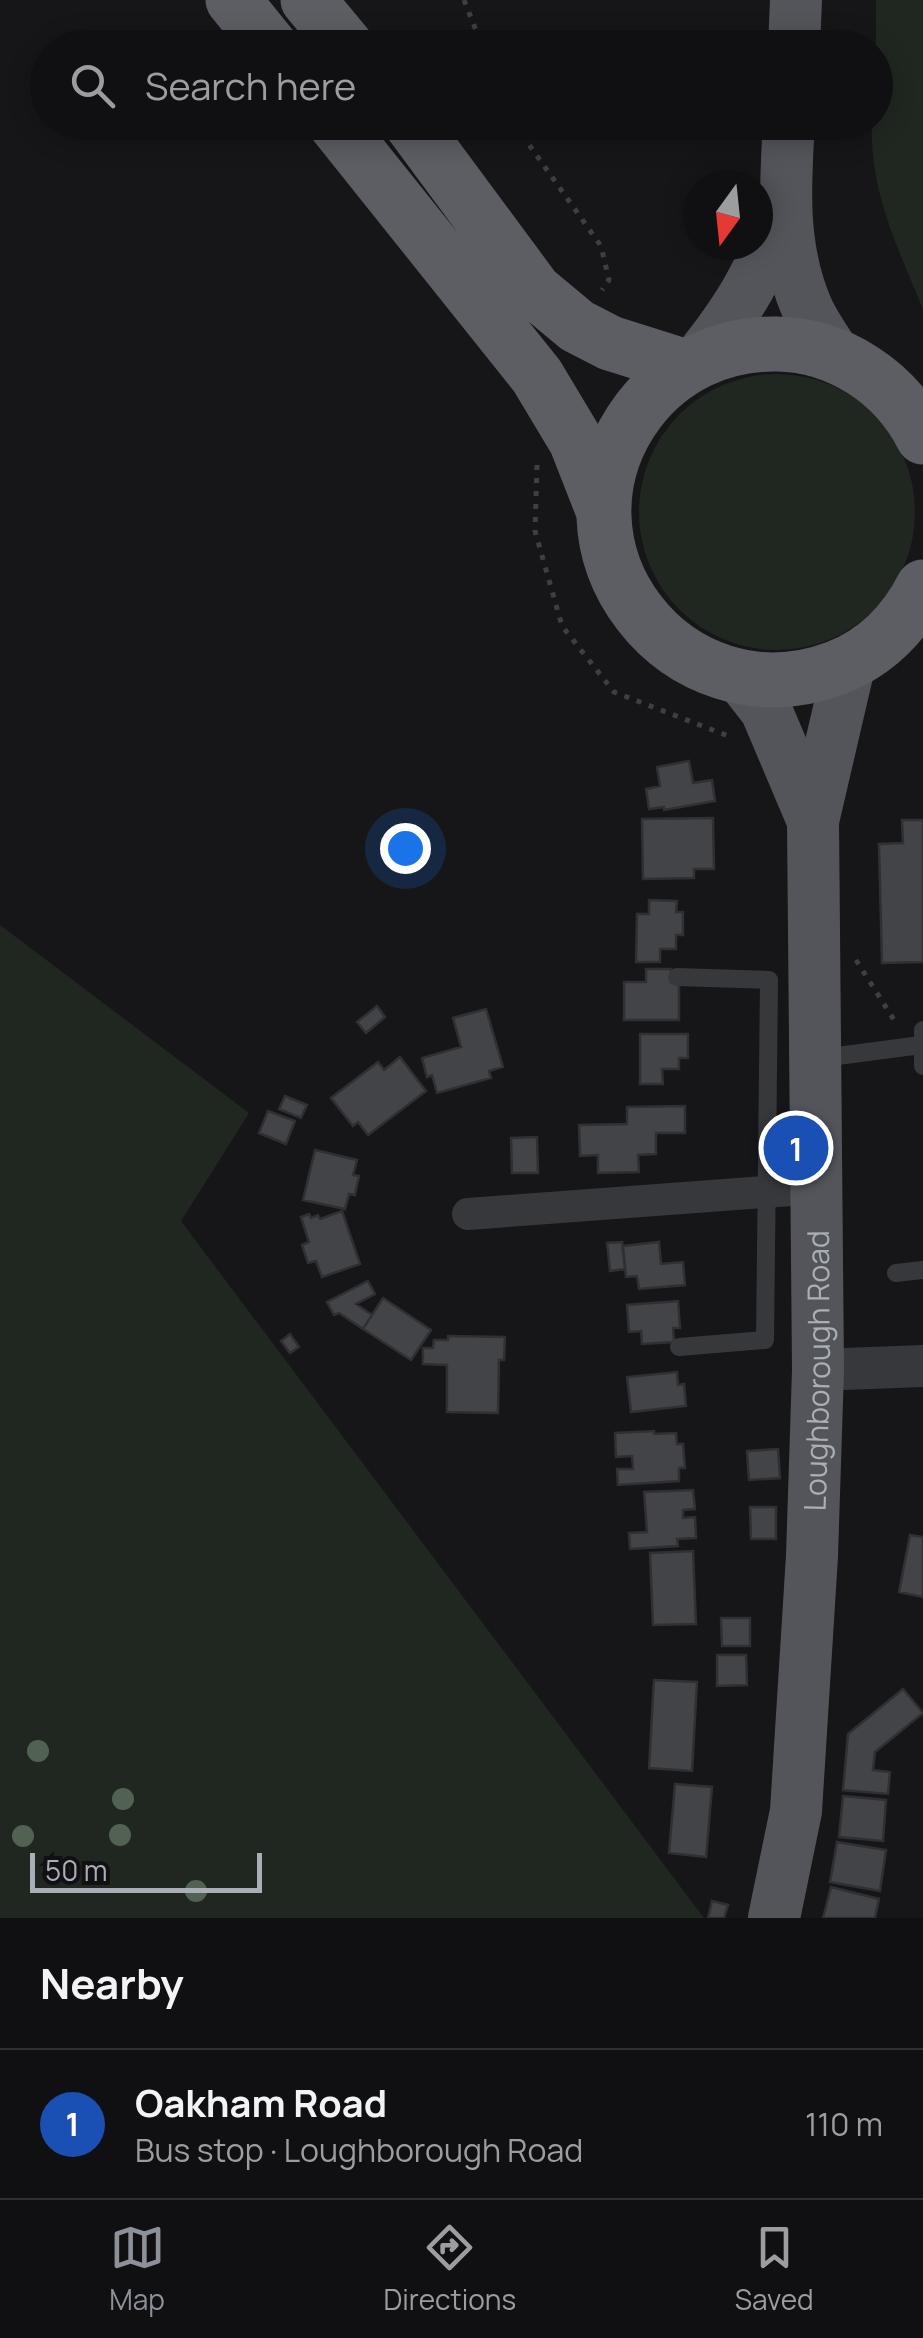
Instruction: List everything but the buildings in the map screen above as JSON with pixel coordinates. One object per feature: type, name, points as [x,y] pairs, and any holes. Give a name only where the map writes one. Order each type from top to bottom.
[{"type":"highway","points":[[233,0],[257,30]]},
{"type":"highway","points":[[308,0],[333,30]]},
{"type":"highway","points":[[348,140],[537,376],[576,441],[604,510]]},
{"type":"highway","points":[[423,140],[535,291],[577,326],[610,343],[692,363]]},
{"type":"highway","points":[[923,436],[893,394],[866,371],[808,347],[753,344],[692,363],[652,394],[626,428],[610,467],[604,510],[608,548],[620,586],[642,619],[670,646],[703,666],[741,678],[778,681],[815,676],[886,646],[923,587]]},
{"type":"main road","points":[[795,30],[796,0]]},
{"type":"main road","points":[[788,140],[784,205],[790,258],[807,309],[834,355]]},
{"type":"main road","points":[[692,363],[746,296],[765,261],[784,205]]},
{"type":"main road","name":"Loughborough Road","points":[[813,821],[886,646]]},
{"type":"main road","name":"Loughborough Road","points":[[741,678],[766,710],[813,821],[818,1370],[812,1556],[796,1811],[774,1918]]},
{"type":"street","points":[[468,1214],[818,1188]]},
{"type":"street","points":[[818,1370],[923,1366]]},
{"type":"lane","points":[[677,976],[769,980],[765,1340],[679,1347]]},
{"type":"lane","points":[[816,1059],[918,1040],[923,1066]]},
{"type":"lane","points":[[896,1273],[923,1270]]},
{"type":"path","points":[[464,0],[476,30]]},
{"type":"path","points":[[853,955],[918,1040]]},
{"type":"shaded area","points":[[876,0],[923,0],[923,309],[895,241],[875,172],[872,140],[893,140],[893,30],[876,30]]},
{"type":"shaded area","points":[[777,374],[830,385],[875,414],[904,459],[915,512],[904,565],[875,610],[830,639],[777,650],[724,639],[679,610],[650,565],[639,512],[650,459],[679,414],[724,385]]},
{"type":"shaded area","points":[[0,925],[249,1113],[181,1221],[704,1918],[0,1918]]},
{"type":"place","name":"Oakham Road","points":[[796,1148]]}]
